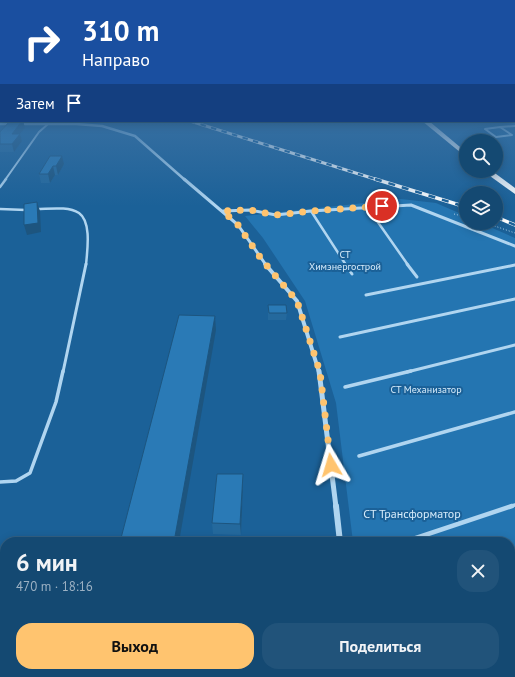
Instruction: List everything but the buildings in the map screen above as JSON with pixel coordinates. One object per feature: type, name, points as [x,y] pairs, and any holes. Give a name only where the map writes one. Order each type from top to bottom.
[{"type":"highway","points":[[503,175],[515,184]]},
{"type":"highway","points":[[496,178],[515,192]]},
{"type":"street","points":[[143,144],[238,225],[262,260],[297,301],[320,372],[339,537]]},
{"type":"street","points":[[223,211],[250,210],[276,215],[311,211],[412,205],[515,246]]},
{"type":"lane","points":[[0,187],[31,144]]},
{"type":"lane","points":[[368,208],[418,277]]},
{"type":"lane","points":[[0,209],[65,209],[73,211],[83,217],[86,222],[88,236],[86,264],[80,294],[53,409],[30,472],[23,479],[16,482],[0,482]]},
{"type":"lane","points":[[311,211],[352,274]]},
{"type":"lane","points":[[366,296],[515,265]]},
{"type":"lane","points":[[340,338],[515,299]]},
{"type":"lane","points":[[345,387],[515,345]]},
{"type":"lane","points":[[359,456],[515,412]]},
{"type":"lane","points":[[419,537],[515,506]]},
{"type":"path","points":[[503,229],[515,233]]},
{"type":"green space","points":[[401,199],[436,203],[459,213],[459,230],[497,230],[515,238],[515,537],[352,537],[336,403],[305,301],[263,238],[245,216]]},
{"type":"railway","points":[[262,144],[378,180]]},
{"type":"railway","points":[[375,179],[459,205]]},
{"type":"railway","points":[[503,220],[515,225]]},
{"type":"route","points":[[331,465],[320,372],[297,301],[262,260],[238,225],[223,211],[250,210],[276,215],[382,206]]},
{"type":"park label","name":"СТ Химэнергострой","points":[[345,260]]},
{"type":"park label","name":"СТ Механизатор","points":[[426,389]]},
{"type":"park label","name":"СТ Трансформатор","points":[[412,513]]}]
